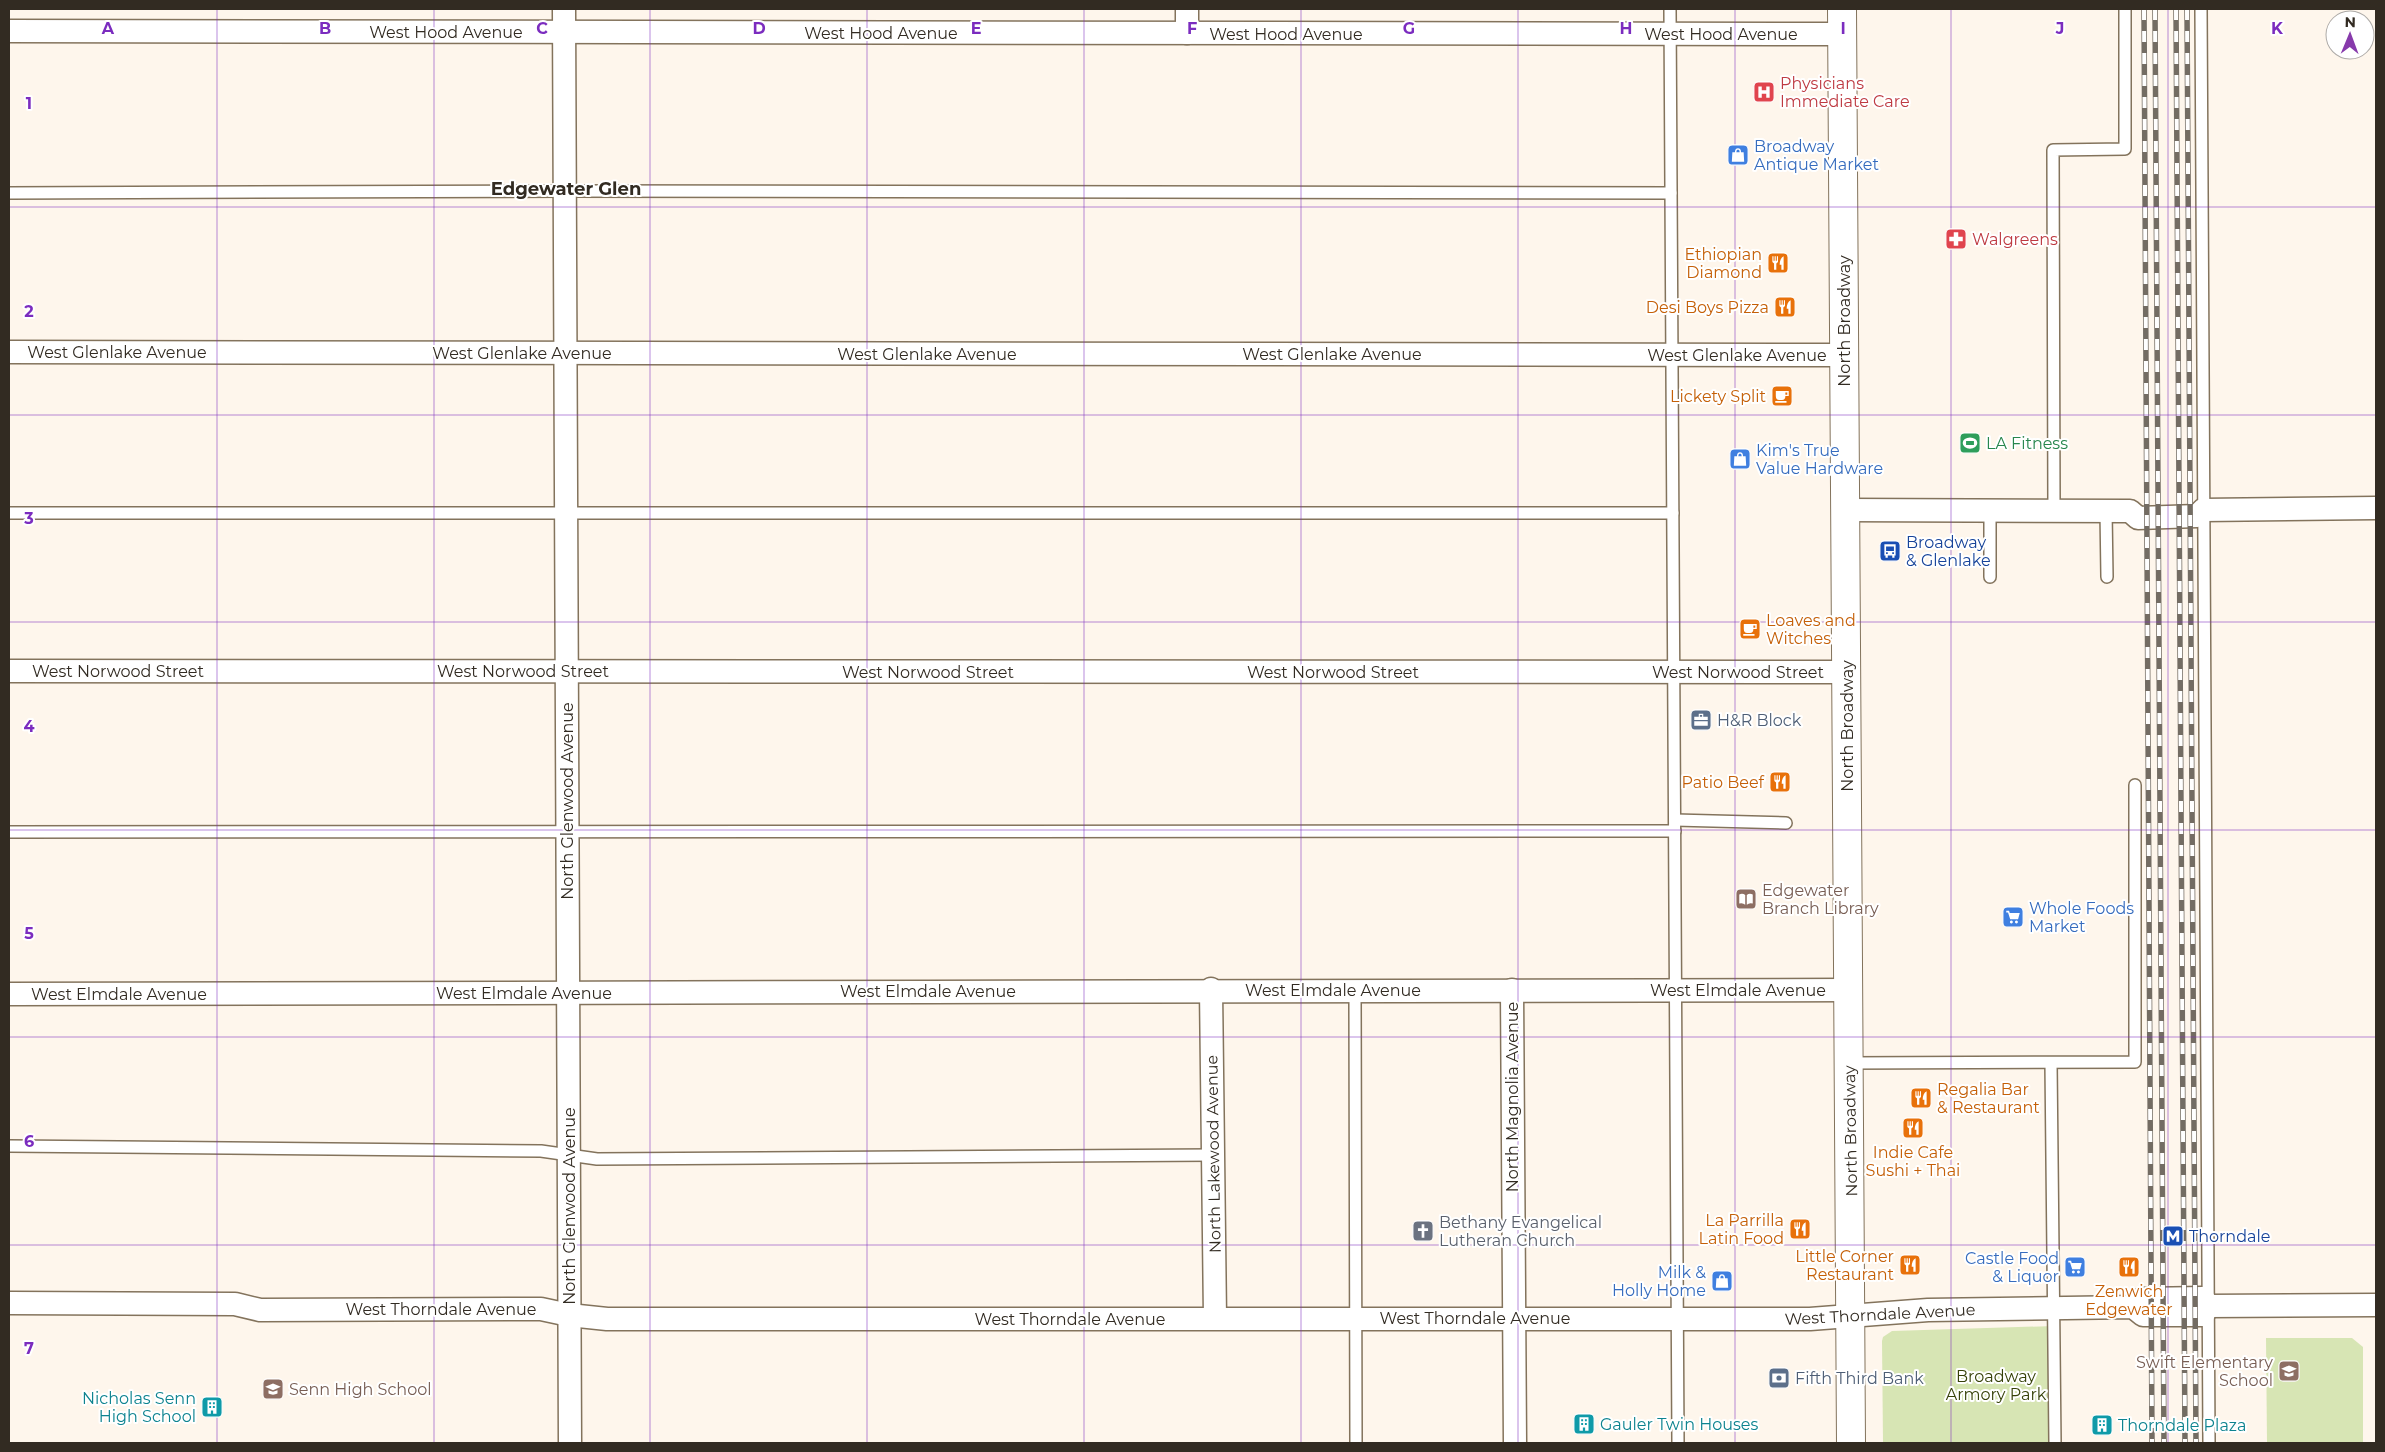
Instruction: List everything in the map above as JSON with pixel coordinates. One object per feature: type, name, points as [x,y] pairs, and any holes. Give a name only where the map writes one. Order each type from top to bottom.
[{"type":"main road","name":"North Broadway","points":[[1842,22],[1851,1443]]},
{"type":"street","name":"North Glenwood Avenue","points":[[564,9],[570,1443]]},
{"type":"street","points":[[1187,9],[1188,33]]},
{"type":"street","name":"West Hood Avenue","points":[[9,31],[1670,34],[1842,22]]},
{"type":"street","name":"West Glenlake Avenue","points":[[9,352],[1844,355]]},
{"type":"street","points":[[1845,510],[2130,511],[2138,518],[2197,516],[2203,510],[2376,508]]},
{"type":"street","name":"West Norwood Street","points":[[9,670],[1846,672]]},
{"type":"street","name":"North Lakewood Avenue","points":[[1211,990],[1215,1318]]},
{"type":"street","name":"North Magnolia Avenue","points":[[1512,990],[1515,1443]]},
{"type":"street","name":"West Elmdale Avenue","points":[[9,994],[1848,990]]},
{"type":"street","name":"West Thorndale Avenue","points":[[9,1303],[235,1304],[260,1310],[541,1308],[569,1315],[606,1319],[1810,1319],[1928,1310],[2133,1307],[2143,1315],[2203,1315],[2208,1306],[2376,1306]]},
{"type":"lane","points":[[1670,9],[1678,1443]]},
{"type":"lane","points":[[2054,511],[2053,150],[2125,149],[2125,9]]},
{"type":"lane","points":[[2200,9],[2209,1443]]},
{"type":"lane","points":[[9,192],[1671,193]]},
{"type":"lane","points":[[1990,511],[1990,577]]},
{"type":"lane","points":[[2106,511],[2107,577]]},
{"type":"lane","points":[[9,513],[1673,513]]},
{"type":"lane","points":[[1849,1063],[2135,1062],[2135,785]]},
{"type":"lane","points":[[9,832],[567,831],[1786,823]]},
{"type":"lane","points":[[1354,990],[1356,1443]]},
{"type":"lane","points":[[2050,1063],[2055,1443]]},
{"type":"lane","points":[[9,1146],[541,1151],[607,1159],[1213,1155]]},
{"type":"green space","name":"Broadway Armory Park","points":[[2054,1326],[2055,1443],[1883,1443],[1883,1337],[1892,1331]]},
{"type":"green space","points":[[2266,1338],[2352,1338],[2363,1347],[2363,1443],[2267,1443]]},
{"type":"railway","points":[[2144,9],[2152,1443]]},
{"type":"railway","points":[[2155,9],[2164,1443]]},
{"type":"railway","points":[[2176,9],[2185,1443]]},
{"type":"railway","points":[[2187,9],[2196,1443]]},
{"type":"place","name":"Physicians Immediate Care","points":[[1764,92]]},
{"type":"place","name":"Broadway Antique Market","points":[[1738,155]]},
{"type":"place","name":"Walgreens","points":[[1956,239]]},
{"type":"place","name":"Ethiopian Diamond","points":[[1778,263]]},
{"type":"place","name":"Desi Boys Pizza","points":[[1785,307]]},
{"type":"place","name":"Lickety Split","points":[[1782,396]]},
{"type":"place","name":"LA Fitness","points":[[1970,443]]},
{"type":"place","name":"Kim's True Value Hardware","points":[[1740,459]]},
{"type":"place","name":"Broadway & Glenlake","points":[[1890,551]]},
{"type":"place","name":"Loaves and Witches","points":[[1750,629]]},
{"type":"place","name":"H&R Block","points":[[1701,720]]},
{"type":"place","name":"Patio Beef","points":[[1780,782]]},
{"type":"place","name":"Edgewater Branch Library","points":[[1746,899]]},
{"type":"place","name":"Whole Foods Market","points":[[2013,917]]},
{"type":"place","name":"Regalia Bar & Restaurant","points":[[1921,1098]]},
{"type":"place","name":"Indie Cafe Sushi + Thai","points":[[1913,1128]]},
{"type":"place","name":"La Parrilla Latin Food","points":[[1800,1229]]},
{"type":"place","name":"Bethany Evangelical Lutheran Church","points":[[1423,1231]]},
{"type":"place","name":"Thorndale","points":[[2173,1236]]},
{"type":"place","name":"Little Corner Restaurant","points":[[1910,1265]]},
{"type":"place","name":"Castle Food & Liquor","points":[[2075,1267]]},
{"type":"place","name":"Zenwich Edgewater","points":[[2129,1267]]},
{"type":"place","name":"Milk & Holly Home","points":[[1722,1281]]},
{"type":"place","name":"Swift Elementary School","points":[[2289,1371]]},
{"type":"place","name":"Fifth Third Bank","points":[[1779,1378]]},
{"type":"place","name":"Senn High School","points":[[273,1389]]},
{"type":"place","name":"Nicholas Senn High School","points":[[212,1407]]},
{"type":"place","name":"Gauler Twin Houses","points":[[1584,1424]]},
{"type":"place","name":"Thorndale Plaza","points":[[2102,1425]]},
{"type":"district","name":"Edgewater Glen","points":[[566,189]]}]
